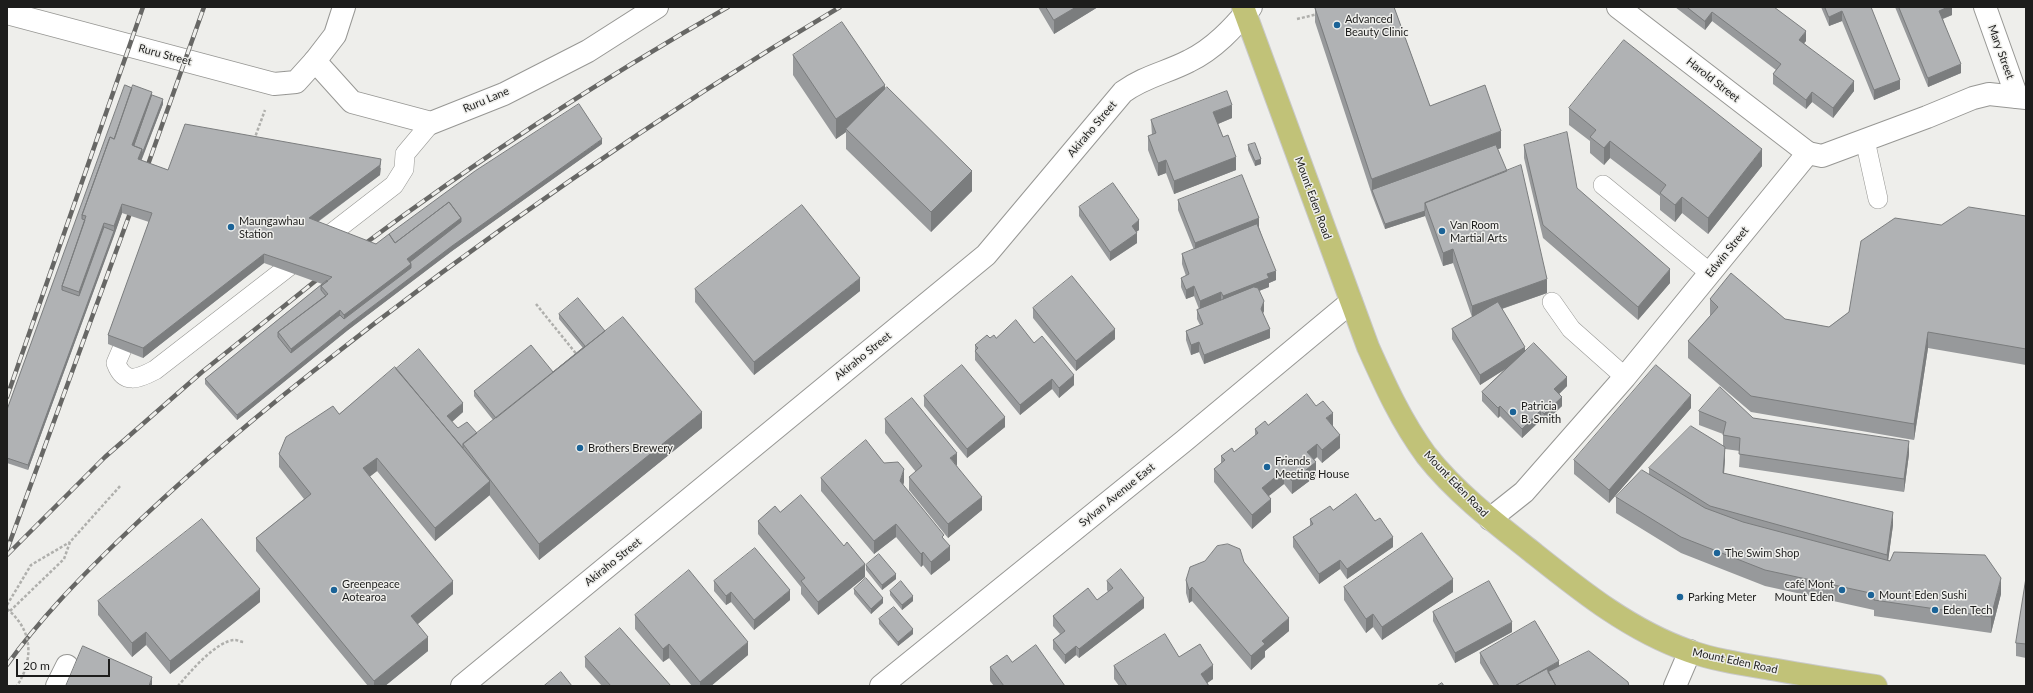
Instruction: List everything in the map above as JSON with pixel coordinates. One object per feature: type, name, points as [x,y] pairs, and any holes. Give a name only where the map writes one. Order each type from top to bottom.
[{"type":"main road","name":"Mount Eden Road","points":[[1246,9],[1351,302],[1389,396],[1405,424],[1427,455],[1462,493],[1490,519],[1570,582],[1620,617],[1651,636],[1690,652],[1764,668],[1876,686]]},
{"type":"street","name":"Ruru Street","points":[[7,13],[274,84],[296,82],[315,61],[335,35],[344,7]]},
{"type":"street","name":"Ruru Lane","points":[[431,123],[504,94],[581,54],[657,7]]},
{"type":"street","name":"Harold Street","points":[[1618,7],[1808,153]]},
{"type":"street","name":"Mary Street","points":[[1984,7],[2021,97]]},
{"type":"street","name":"Akiraho Street","points":[[462,686],[986,254],[1123,92],[1143,79],[1190,61],[1204,52],[1222,39],[1246,9]]},
{"type":"street","points":[[315,61],[352,102],[431,123]]},
{"type":"street","points":[[1808,153],[1822,156],[1927,117],[1973,98],[1989,94],[2021,97]]},
{"type":"street","name":"Edwin Street","points":[[1490,519],[1524,492],[1625,377],[1808,153]]},
{"type":"street","name":"Sylvan Avenue East","points":[[881,686],[1190,436],[1351,302]]},
{"type":"street","points":[[1674,686],[1690,652]]},
{"type":"street","points":[[57,686],[67,666]]},
{"type":"lane","points":[[122,349],[116,363],[119,370],[124,375],[130,378],[140,379],[155,370],[394,185],[404,169],[404,154],[431,123]]},
{"type":"lane","points":[[1864,140],[1878,198]]},
{"type":"lane","points":[[1603,186],[1710,273]]},
{"type":"lane","points":[[1552,302],[1571,329],[1625,377]]},
{"type":"path","points":[[1297,19],[1326,12]]},
{"type":"path","points":[[252,146],[274,84]]},
{"type":"path","points":[[536,304],[578,356]]},
{"type":"path","points":[[7,604],[31,565],[70,542],[121,485]]},
{"type":"path","points":[[17,686],[27,666],[29,646],[19,622],[8,610],[64,559],[70,542]]},
{"type":"path","points":[[178,686],[208,654],[225,642],[235,640],[244,642]]},
{"type":"building","points":[[1046,7],[1076,7],[1054,20]]},
{"type":"building","points":[[1315,7],[1394,7],[1430,106],[1485,85],[1501,131],[1372,179]]},
{"type":"building","points":[[1687,7],[1774,7],[1806,31],[1799,40],[1854,81],[1833,108],[1812,92],[1806,100],[1773,74],[1781,64],[1712,12],[1705,21]]},
{"type":"building","points":[[1825,7],[1871,7],[1900,80],[1874,90],[1842,11],[1829,17]]},
{"type":"building","points":[[1899,7],[1948,7],[1939,11],[1961,64],[1928,78]]},
{"type":"building","points":[[842,22],[885,85],[836,119],[793,55]]},
{"type":"building","points":[[1624,40],[1762,149],[1708,218],[1682,197],[1675,205],[1660,193],[1666,185],[1610,141],[1604,148],[1590,137],[1596,130],[1569,108]]},
{"type":"building","points":[[125,85],[132,88],[114,139],[110,137],[82,215],[82,219],[85,220],[62,286],[62,290],[79,296],[104,227],[114,231],[28,465],[7,458],[7,410]]},
{"type":"building","name":"Maungawhau Station","points":[[133,85],[152,92],[132,145],[142,149],[138,159],[168,170],[185,124],[381,159],[380,165],[309,218],[376,244],[389,234],[395,243],[449,202],[461,218],[407,259],[411,264],[344,315],[340,310],[291,349],[278,332],[328,294],[321,286],[332,277],[264,254],[143,348],[108,335],[152,213],[122,204],[114,226],[104,223],[79,292],[62,286],[86,216],[82,215],[110,137],[114,139]]},
{"type":"building","points":[[887,87],[972,171],[931,212],[846,129]]},
{"type":"building","points":[[1227,91],[1232,105],[1213,112],[1223,137],[1228,135],[1236,157],[1174,181],[1166,160],[1158,163],[1148,136],[1156,133],[1151,120]]},
{"type":"building","points":[[152,95],[163,99],[142,154],[142,149],[134,146]]},
{"type":"building","points":[[579,104],[602,139],[452,246],[348,325],[237,415],[205,379],[327,280],[328,281],[321,286],[321,290],[326,296],[278,332],[278,337],[291,353],[340,315],[344,319],[411,268],[410,262],[461,222],[461,218],[449,202],[395,243],[389,234],[475,171]]},
{"type":"building","points":[[1567,132],[1577,188],[1670,269],[1638,307],[1543,225],[1524,145]]},
{"type":"building","points":[[1255,143],[1261,159],[1255,161],[1248,145]]},
{"type":"building","points":[[1496,145],[1507,171],[1425,203],[1425,211],[1385,224],[1372,190]]},
{"type":"building","points":[[1521,165],[1547,279],[1472,306],[1453,249],[1443,253],[1425,203]]},
{"type":"building","points":[[1242,175],[1259,218],[1195,243],[1178,200]]},
{"type":"building","points":[[1113,183],[1139,220],[1132,226],[1137,233],[1110,252],[1079,207]]},
{"type":"building","points":[[802,205],[860,278],[754,362],[695,289]]},
{"type":"building","points":[[1969,207],[2026,216],[2026,349],[1928,332],[1914,424],[1751,396],[1688,341],[1718,307],[1710,299],[1731,273],[1785,319],[1829,327],[1849,312],[1861,241],[1895,218],[1941,225]]},
{"type":"building","points":[[1257,224],[1276,271],[1267,274],[1269,278],[1223,296],[1221,292],[1200,301],[1194,286],[1186,290],[1181,278],[1189,274],[1182,254]]},
{"type":"building","points":[[1072,276],[1115,329],[1076,361],[1033,308]]},
{"type":"building","points":[[1254,287],[1258,288],[1264,301],[1261,309],[1270,329],[1204,355],[1199,342],[1191,345],[1186,331],[1203,324],[1197,310]]},
{"type":"building","points":[[578,298],[605,331],[496,418],[474,391],[531,345],[553,372],[585,346],[559,314]]},
{"type":"building","points":[[1498,302],[1525,347],[1480,375],[1452,329]]},
{"type":"building","points":[[623,317],[702,412],[539,544],[463,444]]},
{"type":"building","points":[[1016,320],[1034,343],[1042,336],[1074,375],[1059,388],[1052,379],[1020,405],[975,351],[978,348],[975,345],[987,335],[990,338],[994,335],[996,338]]},
{"type":"building","points":[[1534,343],[1567,377],[1554,389],[1562,397],[1544,414],[1541,410],[1522,429],[1500,406],[1498,408],[1482,392]]},
{"type":"building","points":[[419,349],[463,403],[447,416],[458,428],[467,422],[477,433],[463,444],[463,448],[396,369]]},
{"type":"building","points":[[962,365],[1005,417],[967,449],[924,396]]},
{"type":"building","points":[[1656,365],[1691,395],[1609,490],[1574,460]]},
{"type":"building","points":[[395,367],[490,481],[435,528],[377,458],[363,468],[453,581],[411,616],[428,637],[374,681],[256,538],[311,494],[279,454],[286,437],[333,406],[339,414]]},
{"type":"building","points":[[1720,387],[1753,418],[1909,441],[1904,479],[1739,454],[1740,438],[1723,435],[1726,422],[1699,411]]},
{"type":"building","name":"Friends Meeting House","points":[[1307,394],[1316,406],[1323,401],[1333,413],[1326,418],[1340,435],[1322,450],[1317,444],[1307,452],[1316,462],[1292,481],[1284,470],[1262,488],[1271,499],[1252,515],[1214,469],[1225,460],[1221,456],[1232,448],[1234,452],[1258,433],[1255,429],[1265,421],[1268,425]]},
{"type":"building","points":[[912,398],[957,453],[950,458],[982,497],[948,524],[909,477],[922,466],[885,419]]},
{"type":"building","points":[[1691,426],[1725,447],[1723,473],[1893,512],[1887,555],[1710,506],[1649,468]]},
{"type":"building","points":[[866,440],[884,463],[898,462],[904,469],[900,481],[944,535],[942,537],[950,546],[931,562],[923,552],[921,554],[896,524],[874,541],[821,478]]},
{"type":"building","points":[[1642,470],[1705,508],[1743,522],[1890,561],[1894,552],[1985,555],[2001,578],[1991,617],[1874,600],[1875,594],[1765,570],[1681,537],[1616,497]]},
{"type":"building","points":[[1356,494],[1375,521],[1380,518],[1393,537],[1347,569],[1340,560],[1319,574],[1293,537],[1313,524],[1310,519],[1330,506],[1333,510]]},
{"type":"building","points":[[801,495],[844,546],[847,542],[865,564],[818,602],[801,581],[805,578],[758,521],[775,506],[780,512]]},
{"type":"building","points":[[202,519],[260,589],[170,661],[146,632],[132,643],[98,601]]},
{"type":"building","points":[[1422,533],[1453,579],[1382,627],[1373,614],[1366,619],[1344,587]]},
{"type":"building","points":[[1228,544],[1240,549],[1244,562],[1289,618],[1262,641],[1265,644],[1251,656],[1192,587],[1189,590],[1186,580],[1190,567],[1205,561],[1217,546]]},
{"type":"building","points":[[755,548],[790,590],[754,620],[731,592],[726,596],[714,581]]},
{"type":"building","points":[[879,554],[896,574],[882,585],[866,565]]},
{"type":"building","points":[[1121,569],[1144,598],[1079,649],[1076,646],[1065,655],[1053,640],[1065,631],[1053,616],[1088,588],[1097,600],[1113,588],[1107,581]]},
{"type":"building","points":[[689,570],[748,642],[700,682],[669,644],[663,649],[635,615]]},
{"type":"building","points":[[866,578],[883,598],[871,609],[854,589]]},
{"type":"building","points":[[2026,578],[2026,644],[2016,643]]},
{"type":"building","points":[[901,581],[913,596],[902,605],[890,591]]},
{"type":"building","points":[[1489,581],[1512,622],[1455,653],[1433,612]]},
{"type":"building","points":[[894,607],[913,629],[898,642],[879,619]]},
{"type":"building","points":[[1535,621],[1559,661],[1515,686],[1499,686],[1480,653]]},
{"type":"building","points":[[620,628],[671,686],[611,686],[585,657]]},
{"type":"building","points":[[1165,634],[1179,657],[1200,644],[1213,665],[1201,674],[1209,686],[1127,686],[1114,666]]},
{"type":"building","points":[[1036,645],[1065,686],[1004,686],[990,667],[1007,655],[1012,662]]},
{"type":"building","points":[[83,646],[152,677],[149,686],[66,686]]},
{"type":"building","points":[[1589,651],[1628,682],[1629,686],[1556,686],[1548,672]]},
{"type":"building","points":[[1547,669],[1556,686],[1515,686]]},
{"type":"building","points":[[561,672],[572,686],[544,686]]},
{"type":"building","points":[[1442,683],[1444,686],[1437,686]]},
{"type":"railway","points":[[7,397],[143,7]]},
{"type":"railway","points":[[145,173],[204,7]]},
{"type":"railway","points":[[359,248],[403,215],[494,152],[586,92],[728,7]]},
{"type":"railway","points":[[7,665],[32,632],[88,570],[118,541],[164,497],[212,455],[311,373],[439,275],[570,181],[703,92],[840,7]]},
{"type":"railway","points":[[7,550],[133,205]]},
{"type":"railway","points":[[7,555],[105,457],[202,372],[324,274]]},
{"type":"place","name":"Advanced Beauty Clinic","points":[[1337,25]]},
{"type":"place","name":"Maungawhau Station","points":[[231,227]]},
{"type":"place","name":"Van Room Martial Arts","points":[[1442,231]]},
{"type":"place","name":"Patricia B. Smith","points":[[1513,412]]},
{"type":"place","name":"Brothers Brewery","points":[[580,448]]},
{"type":"place","name":"Friends Meeting House","points":[[1267,467]]},
{"type":"place","name":"The Swim Shop","points":[[1717,553]]},
{"type":"place","name":"Greenpeace Aotearoa","points":[[334,590]]},
{"type":"place","name":"café Mont Mount Eden","points":[[1842,590]]},
{"type":"place","name":"Mount Eden Sushi","points":[[1871,595]]},
{"type":"place","name":"Parking Meter","points":[[1680,597]]},
{"type":"place","name":"Eden Tech","points":[[1935,610]]}]
